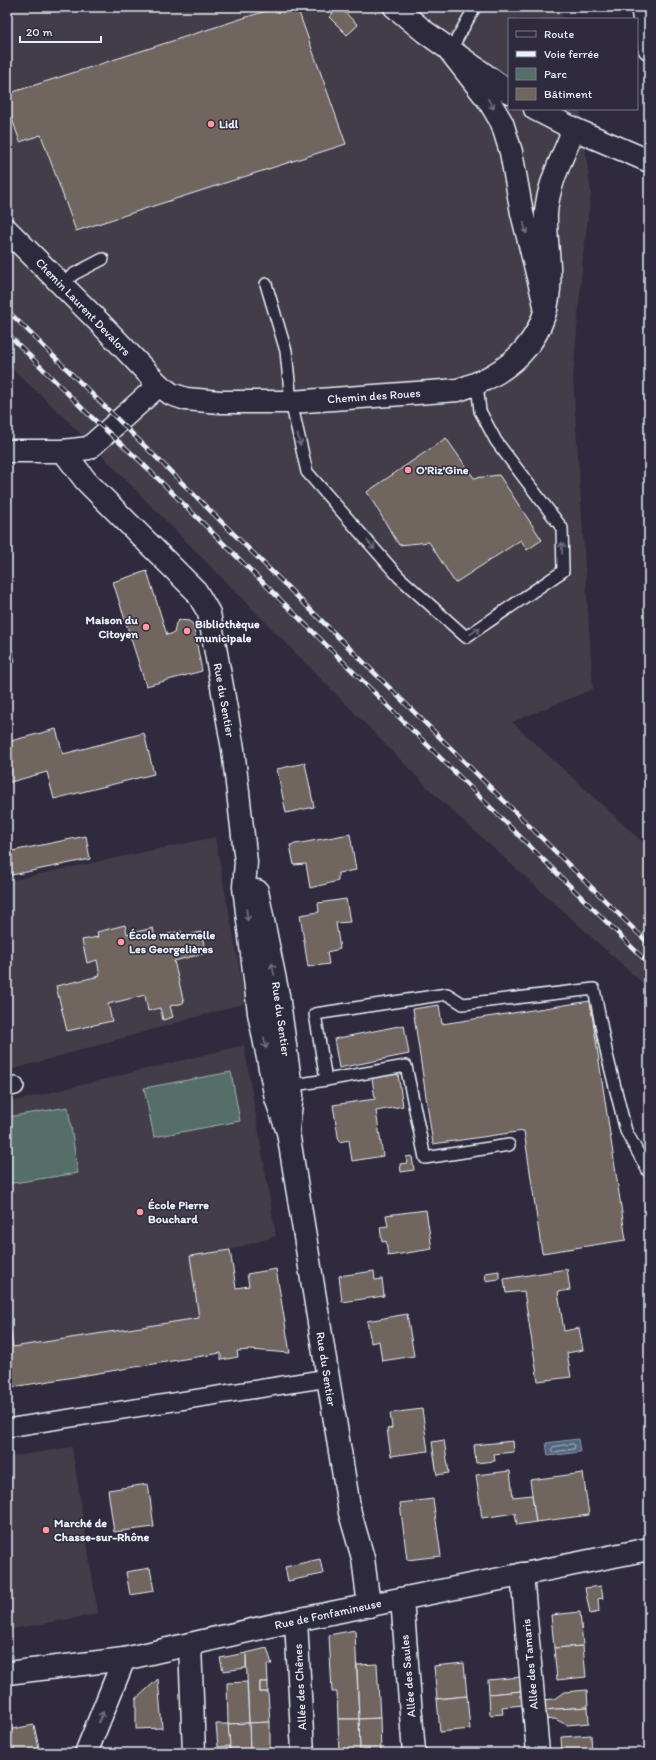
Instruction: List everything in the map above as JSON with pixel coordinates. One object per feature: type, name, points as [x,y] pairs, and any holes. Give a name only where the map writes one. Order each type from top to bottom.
[{"type":"main road","points":[[395,7],[450,51],[508,91]]},
{"type":"main road","points":[[642,7],[649,48]]},
{"type":"main road","points":[[450,51],[489,101],[502,124],[511,152],[522,213],[546,309]]},
{"type":"main road","points":[[537,110],[574,129],[649,160]]},
{"type":"main road","name":"Chemin des Roues","points":[[159,385],[171,394],[186,399],[220,402],[291,402],[458,390],[477,384],[502,372],[524,351],[537,333],[546,309],[549,290],[550,265],[546,212],[550,190],[574,129]]},
{"type":"main road","name":"Chemin Laurent Devalors","points":[[7,230],[62,284],[159,385]]},
{"type":"main road","points":[[7,451],[63,451],[89,448],[159,385]]},
{"type":"main road","name":"Rue du Sentier","points":[[63,451],[86,481],[196,591],[208,613],[233,749],[246,862],[245,895],[259,1013],[282,1087],[276,1098],[288,1132],[350,1513],[363,1558],[369,1606]]},
{"type":"main road","name":"Rue de Fonfamineuse","points":[[7,1673],[124,1659],[296,1620],[649,1549]]},
{"type":"main road","name":"Allée des Tamaris","points":[[522,1574],[538,1753]]},
{"type":"main road","name":"Allée des Saules","points":[[402,1599],[414,1753]]},
{"type":"main road","name":"Allée des Chênes","points":[[296,1620],[303,1753]]},
{"type":"main road","points":[[190,1644],[194,1753]]},
{"type":"main road","points":[[86,1753],[124,1659]]},
{"type":"street","points":[[7,1428],[328,1378]]},
{"type":"lane","points":[[450,51],[475,7]]},
{"type":"lane","points":[[62,284],[74,274],[103,259]]},
{"type":"lane","points":[[266,284],[286,351],[291,402],[307,472],[399,577],[466,638],[563,571],[562,528],[496,441],[480,411],[477,384]]},
{"type":"lane","points":[[326,1080],[315,1014],[447,994],[463,1004],[594,989],[607,1055],[626,1131],[648,1171]]},
{"type":"lane","points":[[282,1087],[406,1066],[425,1158],[508,1144]]},
{"type":"shaded area","points":[[7,7],[560,7],[563,18],[508,18],[508,110],[580,110],[591,193],[583,257],[573,378],[593,689],[512,722],[649,848],[649,989],[435,795],[64,417],[7,364]]},
{"type":"shaded area","name":"École maternelle Les Georgelières","points":[[215,837],[246,1003],[7,1071],[7,881]]},
{"type":"shaded area","name":"École Pierre Bouchard","points":[[244,1045],[276,1236],[230,1250],[236,1288],[249,1286],[247,1274],[276,1269],[290,1353],[251,1350],[238,1351],[238,1357],[221,1360],[221,1353],[7,1388],[7,1103]]},
{"type":"shaded area","name":"Marché de Chasse-sur-Rhône","points":[[72,1447],[98,1614],[7,1630],[7,1457]]},
{"type":"green space","points":[[231,1072],[240,1121],[154,1137],[144,1088]]},
{"type":"green space","points":[[68,1107],[78,1173],[7,1184],[7,1117]]},
{"type":"water","points":[[578,1439],[580,1452],[548,1456],[546,1443]]},
{"type":"building","points":[[278,7],[297,7],[346,144],[76,231],[41,135],[20,142],[7,104],[7,94]]},
{"type":"building","points":[[339,7],[358,25],[347,35],[329,17]]},
{"type":"building","points":[[446,438],[474,478],[499,475],[542,540],[527,550],[521,540],[455,583],[429,542],[399,545],[367,492]]},
{"type":"building","name":"Maison du Citoyen","points":[[147,571],[167,635],[174,633],[176,623],[179,620],[189,621],[193,624],[202,671],[146,686],[113,582]]},
{"type":"building","points":[[12,648],[15,662],[7,664],[7,649]]},
{"type":"building","points":[[56,729],[63,754],[144,733],[154,774],[54,799],[47,772],[7,783],[7,742]]},
{"type":"building","points":[[305,763],[314,807],[286,813],[277,769]]},
{"type":"building","points":[[350,834],[356,870],[338,873],[338,881],[310,888],[306,864],[294,865],[290,845]]},
{"type":"building","points":[[86,836],[90,859],[7,876],[7,852]]},
{"type":"building","points":[[346,899],[350,922],[336,923],[340,949],[327,952],[329,964],[308,967],[300,915],[319,912],[318,903]]},
{"type":"building","points":[[125,925],[127,934],[153,928],[155,937],[181,931],[183,936],[201,932],[206,953],[174,961],[184,1003],[170,1006],[173,1017],[163,1020],[160,1008],[148,1011],[145,995],[108,1004],[112,1021],[67,1031],[56,986],[100,976],[97,960],[87,963],[82,940],[98,937],[97,932]]},
{"type":"building","points":[[590,1001],[626,1240],[542,1253],[524,1131],[433,1144],[413,1009],[439,1005],[442,1024]]},
{"type":"building","points":[[404,1025],[409,1054],[339,1068],[334,1039]]},
{"type":"building","points":[[398,1074],[403,1106],[376,1111],[383,1156],[352,1161],[349,1140],[339,1142],[333,1105],[375,1099],[372,1078]]},
{"type":"building","points":[[412,1156],[414,1170],[401,1172],[400,1164],[407,1163],[406,1157]]},
{"type":"building","points":[[426,1210],[432,1249],[388,1256],[386,1241],[382,1242],[380,1227],[388,1226],[386,1215]]},
{"type":"building","points":[[230,1250],[236,1288],[249,1286],[247,1274],[276,1269],[290,1353],[250,1350],[237,1351],[238,1357],[221,1360],[221,1353],[7,1388],[7,1308],[13,1347],[199,1318],[190,1256]]},
{"type":"building","points":[[567,1269],[570,1290],[558,1292],[564,1331],[579,1328],[583,1350],[567,1353],[571,1377],[538,1381],[524,1291],[506,1293],[504,1279]]},
{"type":"building","points":[[374,1271],[375,1280],[382,1279],[384,1296],[342,1302],[339,1276]]},
{"type":"building","points":[[499,1271],[499,1279],[486,1281],[485,1273]]},
{"type":"building","points":[[407,1314],[414,1356],[382,1361],[379,1341],[371,1343],[367,1321]]},
{"type":"building","points":[[422,1409],[428,1451],[391,1456],[387,1429],[392,1428],[390,1413]]},
{"type":"building","points":[[444,1440],[449,1473],[437,1475],[432,1442]]},
{"type":"building","points":[[513,1441],[514,1452],[494,1454],[495,1461],[476,1463],[474,1445]]},
{"type":"building","points":[[510,1471],[513,1497],[532,1495],[536,1522],[517,1525],[515,1513],[482,1518],[476,1475]]},
{"type":"building","points":[[583,1473],[589,1515],[536,1522],[530,1480]]},
{"type":"building","points":[[148,1484],[154,1527],[114,1532],[108,1490]]},
{"type":"building","points":[[433,1499],[441,1556],[407,1560],[400,1503]]},
{"type":"building","points":[[320,1559],[323,1574],[288,1581],[285,1567]]},
{"type":"building","points":[[150,1568],[154,1591],[130,1595],[126,1572]]},
{"type":"building","points":[[601,1586],[603,1598],[598,1599],[599,1612],[590,1614],[585,1588]]},
{"type":"building","points":[[580,1612],[583,1646],[554,1648],[551,1615]]},
{"type":"building","points":[[355,1630],[359,1719],[338,1719],[337,1692],[332,1692],[329,1635]]},
{"type":"building","points":[[583,1646],[586,1677],[557,1680],[554,1648]]},
{"type":"building","points":[[267,1648],[272,1664],[267,1664],[268,1682],[260,1682],[260,1692],[268,1692],[270,1722],[249,1723],[246,1653]]},
{"type":"building","points":[[246,1653],[246,1668],[223,1671],[220,1658]]},
{"type":"building","points":[[464,1663],[467,1696],[437,1699],[434,1666]]},
{"type":"building","points":[[377,1664],[380,1718],[359,1719],[357,1665]]},
{"type":"building","points":[[521,1677],[522,1691],[489,1694],[488,1680]]},
{"type":"building","points":[[158,1679],[162,1728],[136,1729],[136,1699]]},
{"type":"building","points":[[247,1682],[249,1723],[228,1724],[227,1683]]},
{"type":"building","points":[[260,1682],[268,1682],[268,1692],[260,1692]]},
{"type":"building","points":[[587,1690],[588,1707],[542,1710],[541,1700],[554,1699],[564,1692]]},
{"type":"building","points":[[522,1691],[524,1705],[502,1707],[503,1714],[490,1715],[489,1694]]},
{"type":"building","points":[[467,1696],[470,1729],[440,1732],[437,1699]]},
{"type":"building","points":[[588,1707],[589,1723],[567,1725],[555,1719],[543,1720],[542,1710]]},
{"type":"building","points":[[380,1718],[381,1753],[360,1753],[359,1719]]},
{"type":"building","points":[[338,1719],[359,1719],[360,1753],[339,1753]]},
{"type":"building","points":[[270,1722],[270,1751],[262,1750],[262,1753],[250,1753],[249,1723]]},
{"type":"building","points":[[249,1723],[250,1753],[230,1752],[228,1724]]},
{"type":"building","points":[[216,1724],[228,1724],[230,1746],[218,1747]]},
{"type":"building","points":[[34,1725],[40,1753],[7,1753],[7,1730]]},
{"type":"building","points":[[591,1735],[592,1753],[562,1753],[561,1737]]},
{"type":"railway","points":[[7,310],[649,944]]},
{"type":"railway","points":[[7,333],[87,413],[139,460],[649,964]]},
{"type":"place","name":"Lidl","points":[[211,124]]},
{"type":"place","name":"O'Riz'Gine","points":[[408,470]]},
{"type":"place","name":"Maison du Citoyen","points":[[146,627]]},
{"type":"place","name":"Bibliothèque municipale","points":[[187,631]]},
{"type":"place","name":"École maternelle Les Georgelières","points":[[121,942]]},
{"type":"place","name":"École Pierre Bouchard","points":[[140,1212]]},
{"type":"place","name":"Marché de Chasse-sur-Rhône","points":[[46,1530]]}]
